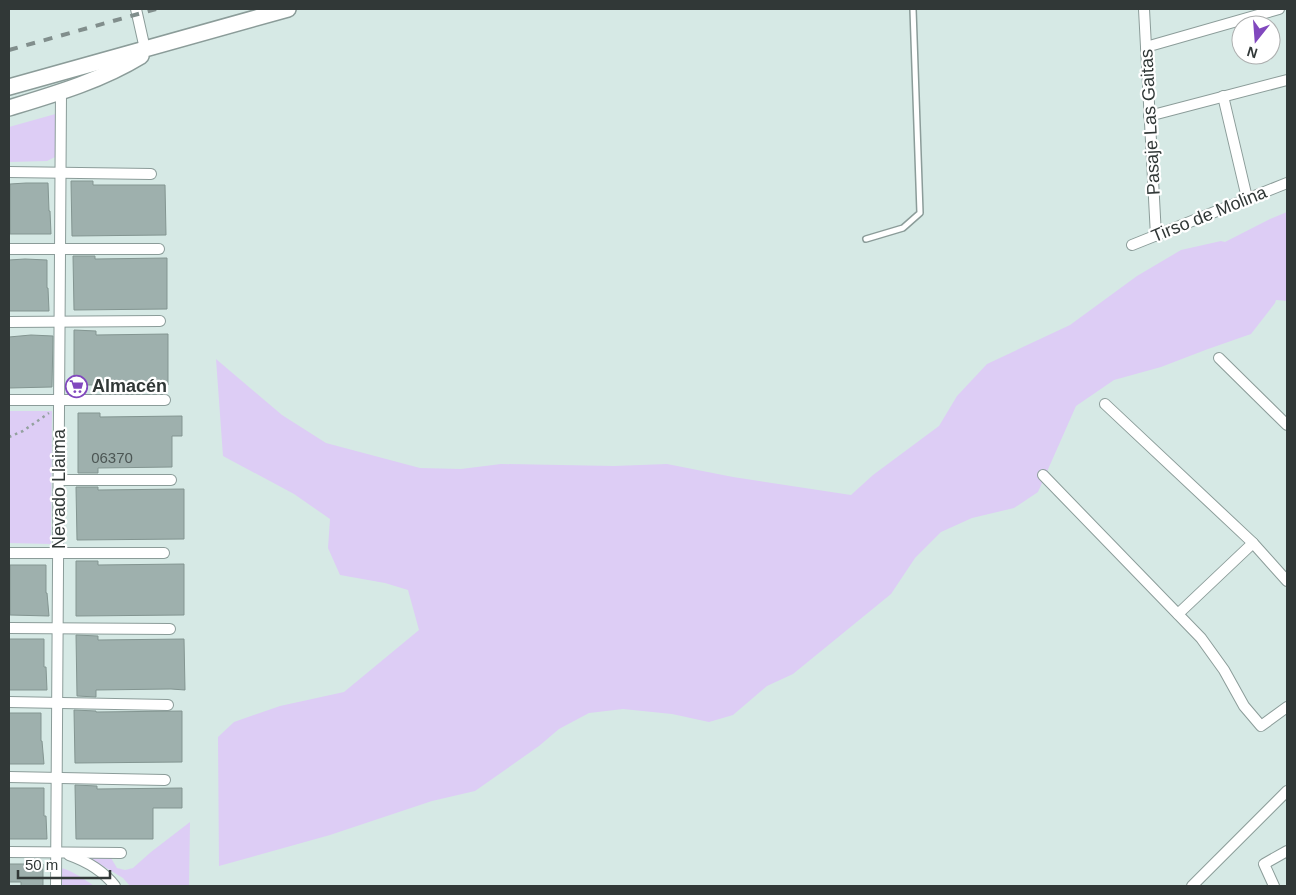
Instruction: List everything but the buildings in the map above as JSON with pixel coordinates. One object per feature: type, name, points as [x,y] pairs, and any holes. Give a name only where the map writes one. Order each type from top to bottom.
[{"type":"main road","points":[[9,87],[288,9]]},
{"type":"main road","points":[[9,108],[61,93],[118,70],[167,43]]},
{"type":"main road","points":[[61,93],[67,77],[75,69]]},
{"type":"street","points":[[136,9],[145,49]]},
{"type":"street","name":"Pasaje Las Gaitas","points":[[1144,9],[1156,236]]},
{"type":"street","points":[[1146,47],[1250,13],[1279,9]]},
{"type":"street","points":[[1149,116],[1287,80]]},
{"type":"street","name":"Nevado Llaima","points":[[56,886],[59,852],[57,777],[61,93]]},
{"type":"street","points":[[1223,96],[1247,198]]},
{"type":"street","points":[[9,172],[151,174]]},
{"type":"street","name":"Tirso de Molina","points":[[1132,245],[1287,183]]},
{"type":"street","points":[[9,249],[159,249]]},
{"type":"street","points":[[9,322],[160,321]]},
{"type":"street","points":[[1219,358],[1287,425]]},
{"type":"street","points":[[9,400],[165,400]]},
{"type":"street","points":[[1105,404],[1253,543],[1287,581]]},
{"type":"street","points":[[1043,475],[1178,614],[1212,654],[1244,706],[1261,726],[1287,707]]},
{"type":"street","points":[[59,480],[171,480]]},
{"type":"street","points":[[1178,614],[1253,543]]},
{"type":"street","points":[[9,553],[164,553]]},
{"type":"street","points":[[9,628],[170,629]]},
{"type":"street","points":[[9,702],[168,704]]},
{"type":"street","points":[[9,777],[165,780]]},
{"type":"street","points":[[1192,886],[1287,791]]},
{"type":"street","points":[[1274,886],[1264,864],[1287,851]]},
{"type":"street","points":[[9,852],[121,853]]},
{"type":"street","points":[[59,852],[87,862],[115,886]]},
{"type":"lane","points":[[866,239],[903,228],[920,213],[913,9]]},
{"type":"path","points":[[9,438],[16,436],[52,411],[59,400]]},
{"type":"shaded area","points":[[59,113],[57,156],[47,161],[9,162],[9,127]]},
{"type":"shaded area","points":[[1287,212],[1287,301],[1276,300],[1251,334],[1161,367],[1114,380],[1076,406],[1038,492],[1014,508],[972,518],[941,532],[915,558],[891,594],[793,674],[767,686],[733,715],[709,722],[672,714],[623,709],[589,713],[559,729],[539,746],[475,791],[432,801],[330,835],[219,866],[218,737],[234,722],[280,706],[344,692],[419,630],[408,590],[385,583],[340,575],[328,548],[330,519],[294,494],[223,456],[216,359],[282,415],[326,443],[420,468],[461,469],[501,464],[614,466],[667,464],[733,477],[851,495],[873,475],[939,426],[957,396],[987,364],[1070,325],[1137,276],[1181,250],[1221,241],[1225,242]]},
{"type":"shaded area","points":[[9,411],[52,411],[51,544],[9,543]]},
{"type":"shaded area","points":[[190,822],[189,886],[130,886],[123,878],[88,857],[111,858],[117,868],[125,870],[133,868]]},
{"type":"shaded area","points":[[61,868],[74,873],[94,886],[60,886]]},
{"type":"railway","points":[[9,50],[156,9]]},
{"type":"place","name":"Almacén","points":[[76,386]]}]
